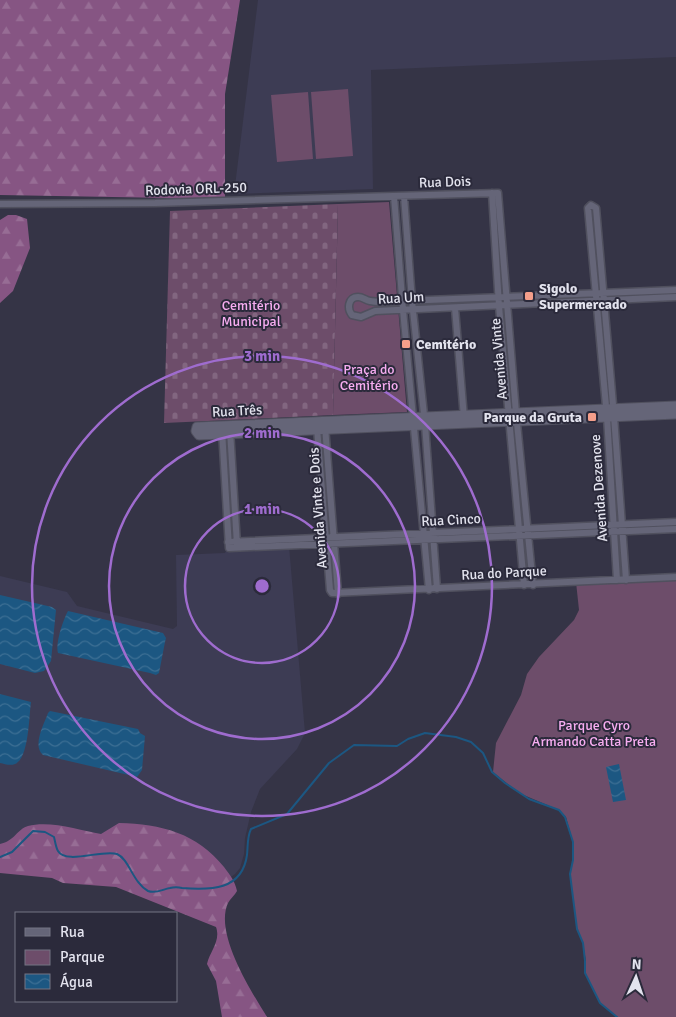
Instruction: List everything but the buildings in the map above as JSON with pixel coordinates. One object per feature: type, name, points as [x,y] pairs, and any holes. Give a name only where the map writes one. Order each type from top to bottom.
[{"type":"street","name":"Rua Dois","points":[[394,196],[494,193]]},
{"type":"street","name":"Avenida Vinte","points":[[524,585],[519,529],[512,417],[507,305],[499,195],[494,193],[498,298],[512,417],[529,536],[532,584]]},
{"type":"street","points":[[394,196],[413,421],[437,589]]},
{"type":"street","name":"Rodovia ORL-250","points":[[0,204],[155,203],[394,196]]},
{"type":"street","points":[[404,196],[424,420],[430,590]]},
{"type":"street","name":"Avenida Dezenove","points":[[600,297],[588,208],[592,205],[596,208],[600,297],[610,413],[620,487],[626,580]]},
{"type":"street","name":"Rua Um","points":[[676,290],[600,297],[507,305],[499,306],[376,311],[358,317],[352,315],[348,307],[350,302],[357,297],[369,301],[506,297],[600,297],[676,297]]},
{"type":"street","points":[[455,308],[464,419]]},
{"type":"street","name":"Rua Três","points":[[610,413],[676,406]]},
{"type":"street","name":"Avenida Dezenove","points":[[610,413],[612,488],[618,580]]},
{"type":"street","name":"Rua Três","points":[[226,429],[573,414],[676,414]]},
{"type":"street","name":"Avenida Vinte e Dois","points":[[321,425],[330,541],[330,590],[335,594]]},
{"type":"street","points":[[226,429],[237,545]]},
{"type":"street","name":"Rua Cinco","points":[[226,429],[228,545],[429,537],[520,537],[676,529]]},
{"type":"street","points":[[612,488],[620,487]]},
{"type":"street","name":"Rua Cinco","points":[[429,537],[528,528],[676,522]]},
{"type":"street","name":"Rua do Parque","points":[[335,594],[676,577]]},
{"type":"shaded area","points":[[258,0],[676,0],[676,57],[371,70],[373,189],[234,194]]},
{"type":"shaded area","points":[[289,546],[305,733],[297,749],[260,789],[251,812],[240,868],[235,874],[219,886],[0,854],[0,576],[67,592],[77,606],[173,629],[177,626],[176,555],[225,553],[227,549]]},
{"type":"green space","points":[[0,0],[240,0],[225,94],[225,199],[0,195]]},
{"type":"green space","points":[[348,89],[353,156],[316,159],[311,92]]},
{"type":"green space","points":[[308,92],[313,159],[277,162],[271,95]]},
{"type":"green space","name":"Praça do Cemitério","points":[[389,202],[407,412],[333,415],[338,204]]},
{"type":"green space","name":"Cemitério Municipal","points":[[338,204],[333,415],[164,423],[170,211]]},
{"type":"green space","points":[[8,215],[16,215],[27,219],[30,248],[13,291],[0,303],[0,220]]},
{"type":"green space","name":"Parque Cyro Armando Catta Preta","points":[[676,577],[676,1017],[617,1017],[600,1003],[585,973],[586,961],[583,943],[577,929],[570,874],[573,860],[573,842],[566,817],[559,810],[519,793],[493,772],[496,743],[521,695],[527,674],[539,657],[574,620],[579,610],[576,582]]},
{"type":"green space","points":[[119,823],[164,828],[190,838],[213,855],[224,867],[234,881],[237,891],[228,903],[225,915],[230,945],[236,962],[267,1017],[222,1017],[216,981],[207,964],[217,937],[216,927],[116,887],[63,883],[52,878],[0,873],[0,844],[9,840],[28,826],[36,824],[55,825],[101,834]]},
{"type":"water","points":[[0,595],[52,607],[56,610],[51,661],[44,671],[35,673],[0,664]]},
{"type":"water","points":[[68,611],[163,633],[166,638],[159,673],[156,675],[58,653],[59,638]]},
{"type":"water","points":[[0,694],[31,702],[26,746],[20,760],[13,765],[0,763]]},
{"type":"water","points":[[50,711],[138,729],[145,736],[142,770],[137,777],[43,755],[40,751],[39,741]]},
{"type":"water","points":[[619,764],[626,800],[613,802],[606,767]]},
{"type":"waterway","points":[[0,857],[12,852],[33,831],[45,832],[54,837],[57,850],[62,855],[76,857],[103,853],[117,854],[125,861],[139,883],[151,892],[174,887],[203,889],[223,886],[239,876],[244,867],[251,829],[287,814],[329,763],[354,745],[397,746],[408,739],[425,733],[456,737],[471,742],[483,753],[492,772],[505,783],[529,799],[559,810],[565,817],[573,842],[573,860],[570,874],[577,929],[583,943],[585,973],[600,1003],[617,1017]]},
{"type":"place","name":"Sigolo Supermercado","points":[[529,296]]},
{"type":"place","name":"Cemitério","points":[[406,344]]},
{"type":"place","name":"Parque da Gruta","points":[[592,417]]}]
